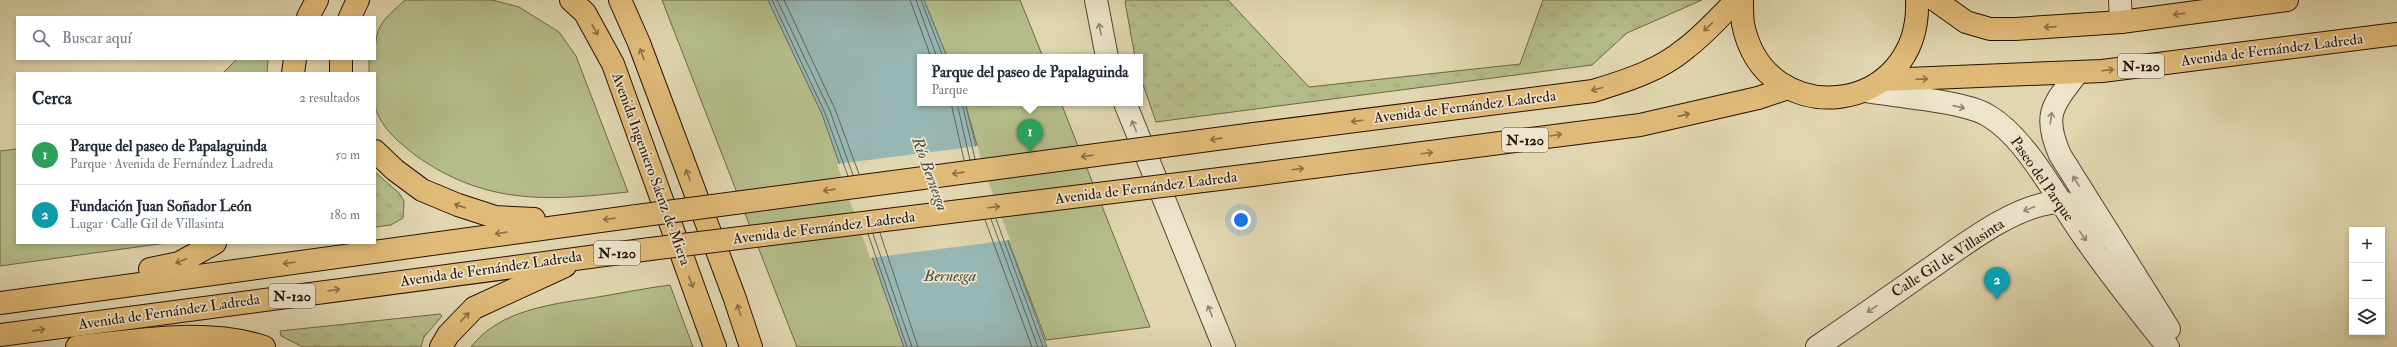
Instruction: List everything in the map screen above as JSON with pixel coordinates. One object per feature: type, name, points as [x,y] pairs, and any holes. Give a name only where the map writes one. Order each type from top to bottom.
[{"type":"main road","points":[[309,16],[317,0]]},
{"type":"main road","points":[[350,16],[358,0]]},
{"type":"main road","name":"Avenida Ingeniero Sáenz de Miera","points":[[571,0],[585,13],[613,64],[715,347]]},
{"type":"main road","points":[[620,0],[639,44],[734,296],[751,347]]},
{"type":"main road","name":"Avenida de Fernández Ladreda","points":[[0,303],[581,222],[637,216],[1254,134],[1593,91],[1630,80],[1657,67],[1685,50],[1736,0]]},
{"type":"main road","name":"N-120","points":[[1742,0],[1743,24],[1752,50],[1767,72],[1788,88],[1813,98],[1840,97],[1874,86]]},
{"type":"main road","points":[[1874,86],[1901,62],[1916,28],[1917,0]]},
{"type":"main road","points":[[1935,0],[1966,22],[1990,28],[2015,30],[2121,22],[2287,0]]},
{"type":"main road","name":"Avenida de Fernández Ladreda","points":[[1874,86],[2078,72],[2397,34]]},
{"type":"main road","points":[[293,72],[295,60]]},
{"type":"main road","points":[[341,60],[341,72]]},
{"type":"main road","name":"Avenida de Fernández Ladreda","points":[[0,335],[584,257],[1260,174],[1640,125],[1758,98],[1788,88]]},
{"type":"main road","points":[[376,152],[395,170],[422,190],[458,205],[496,217],[581,222]]},
{"type":"main road","points":[[0,298],[179,263],[213,244]]},
{"type":"main road","points":[[441,347],[448,335],[474,308],[584,257]]},
{"type":"main road","points":[[77,347],[126,341],[198,337],[244,340],[264,347]]},
{"type":"street","points":[[1096,0],[1106,54]]},
{"type":"street","points":[[2120,0],[2121,22]]},
{"type":"street","name":"Paseo del Parque","points":[[2078,72],[2057,100],[2050,117],[2052,136],[2060,155],[2173,342]]},
{"type":"street","name":"Paseo del Parque","points":[[1874,86],[1986,114],[2007,129],[2033,160],[2059,202]]},
{"type":"street","points":[[1126,106],[1224,347]]},
{"type":"street","points":[[2059,202],[2074,206],[2091,219],[2173,342]]},
{"type":"street","name":"Calle Gil de Villasinta","points":[[1817,347],[1979,235],[2012,216],[2038,206],[2059,202]]},
{"type":"green space","points":[[405,0],[492,0],[519,7],[559,32],[576,56],[628,192],[570,197],[517,196],[492,191],[466,183],[441,171],[415,155],[394,137],[381,121],[376,110],[376,72],[369,72],[369,60],[376,60],[376,39],[378,31],[385,19]]},
{"type":"green space","points":[[662,0],[768,0],[822,114],[904,347],[797,347]]},
{"type":"green space","points":[[924,0],[1020,0],[1042,54],[946,54]]},
{"type":"green space","points":[[1126,0],[1228,0],[1309,87],[1520,64],[1543,0],[1702,0],[1627,33],[1592,65],[1156,122],[1143,85],[1143,54],[1134,54],[1125,2]]},
{"type":"green space","points":[[236,60],[268,60],[267,72],[224,72]]},
{"type":"green space","points":[[966,106],[1062,106],[1150,327],[1046,340],[992,198]]},
{"type":"green space","points":[[16,149],[16,244],[159,244],[0,266],[0,151]]},
{"type":"green space","points":[[376,173],[399,193],[404,201],[403,218],[391,225],[376,227]]},
{"type":"green space","points":[[670,285],[693,347],[471,347],[483,334],[497,324],[512,316],[529,310],[564,302]]},
{"type":"green space","points":[[440,314],[442,316],[424,337],[421,347],[303,347],[281,336],[280,331]]},
{"type":"water","name":"Bernesga","points":[[768,0],[924,0],[946,54],[917,54],[917,106],[966,106],[982,171],[1047,347],[904,347],[822,114]]},
{"type":"pier","points":[[978,146],[984,170],[1010,240],[870,258],[837,164]]},
{"type":"place","name":"Parque del paseo de Papalaguinda","points":[[1030,152]]},
{"type":"place","name":"Fundación Juan Soñador León","points":[[1997,300]]},
{"type":"water label","name":"Río Bernesga","points":[[930,174]]}]
